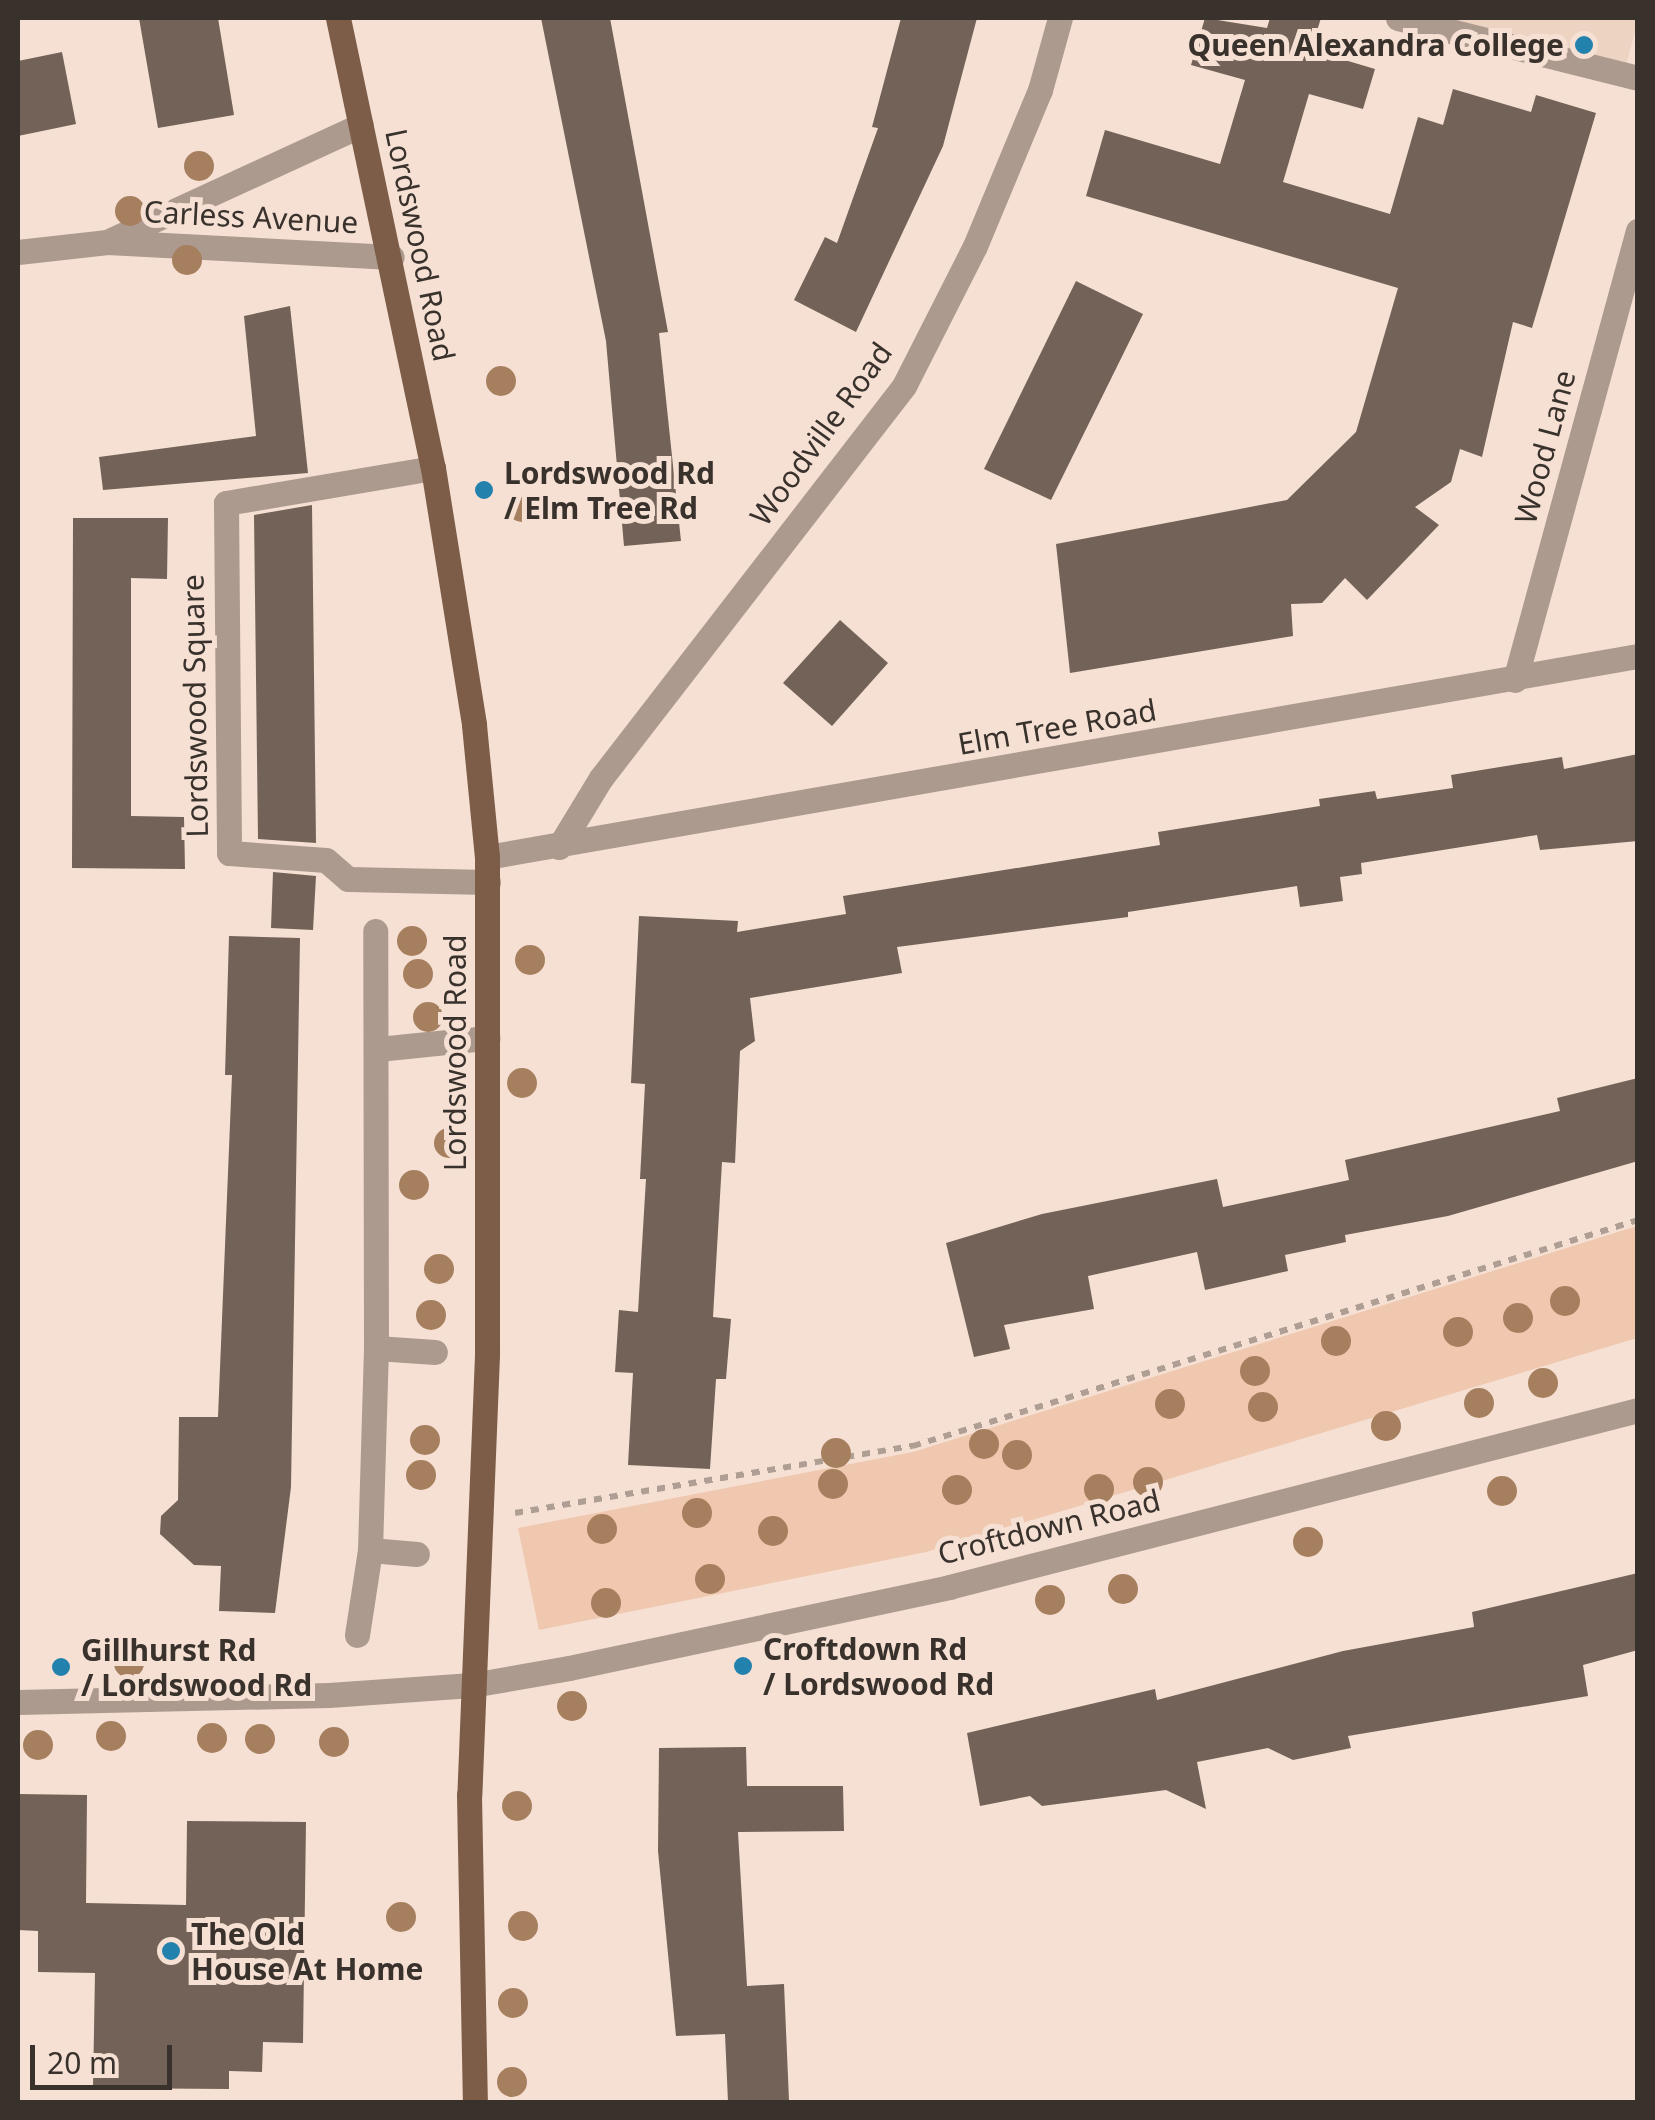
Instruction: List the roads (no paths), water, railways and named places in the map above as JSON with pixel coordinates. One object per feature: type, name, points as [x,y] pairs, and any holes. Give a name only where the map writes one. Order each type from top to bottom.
[{"type":"main road","name":"Lordswood Road","points":[[338,18],[392,257],[433,468],[474,725],[487,870],[487,1355],[472,1685],[475,2102]]},
{"type":"street","name":"Woodville Road","points":[[559,847],[601,778],[904,386],[975,246],[1040,90],[1060,18]]},
{"type":"street","points":[[1398,18],[1638,78]]},
{"type":"street","name":"Carless Avenue","points":[[106,242],[361,124]]},
{"type":"street","name":"Wood Lane","points":[[1515,680],[1638,231]]},
{"type":"street","name":"Carless Avenue","points":[[18,252],[106,242],[392,257]]},
{"type":"street","name":"Lordswood Square","points":[[433,468],[226,502],[229,854],[326,860],[348,878],[487,870]]},
{"type":"street","name":"Elm Tree Road","points":[[487,870],[559,847],[1638,656]]},
{"type":"street","points":[[357,1634],[370,1550],[376,1348],[375,930]]},
{"type":"street","points":[[378,1049],[487,1038]]},
{"type":"street","points":[[376,1348],[434,1352]]},
{"type":"street","name":"Croftdown Road","points":[[18,1702],[472,1685],[949,1587],[1638,1410]]},
{"type":"street","points":[[370,1550],[417,1554]]},
{"type":"place","name":"Queen Alexandra College","points":[[1584,45]]},
{"type":"place","name":"Lordswood Rd / Elm Tree Rd","points":[[484,490]]},
{"type":"place","name":"Croftdown Rd / Lordswood Rd","points":[[743,1666]]},
{"type":"place","name":"Gillhurst Rd / Lordswood Rd","points":[[61,1667]]},
{"type":"place","name":"The Old House At Home","points":[[171,1951]]}]
